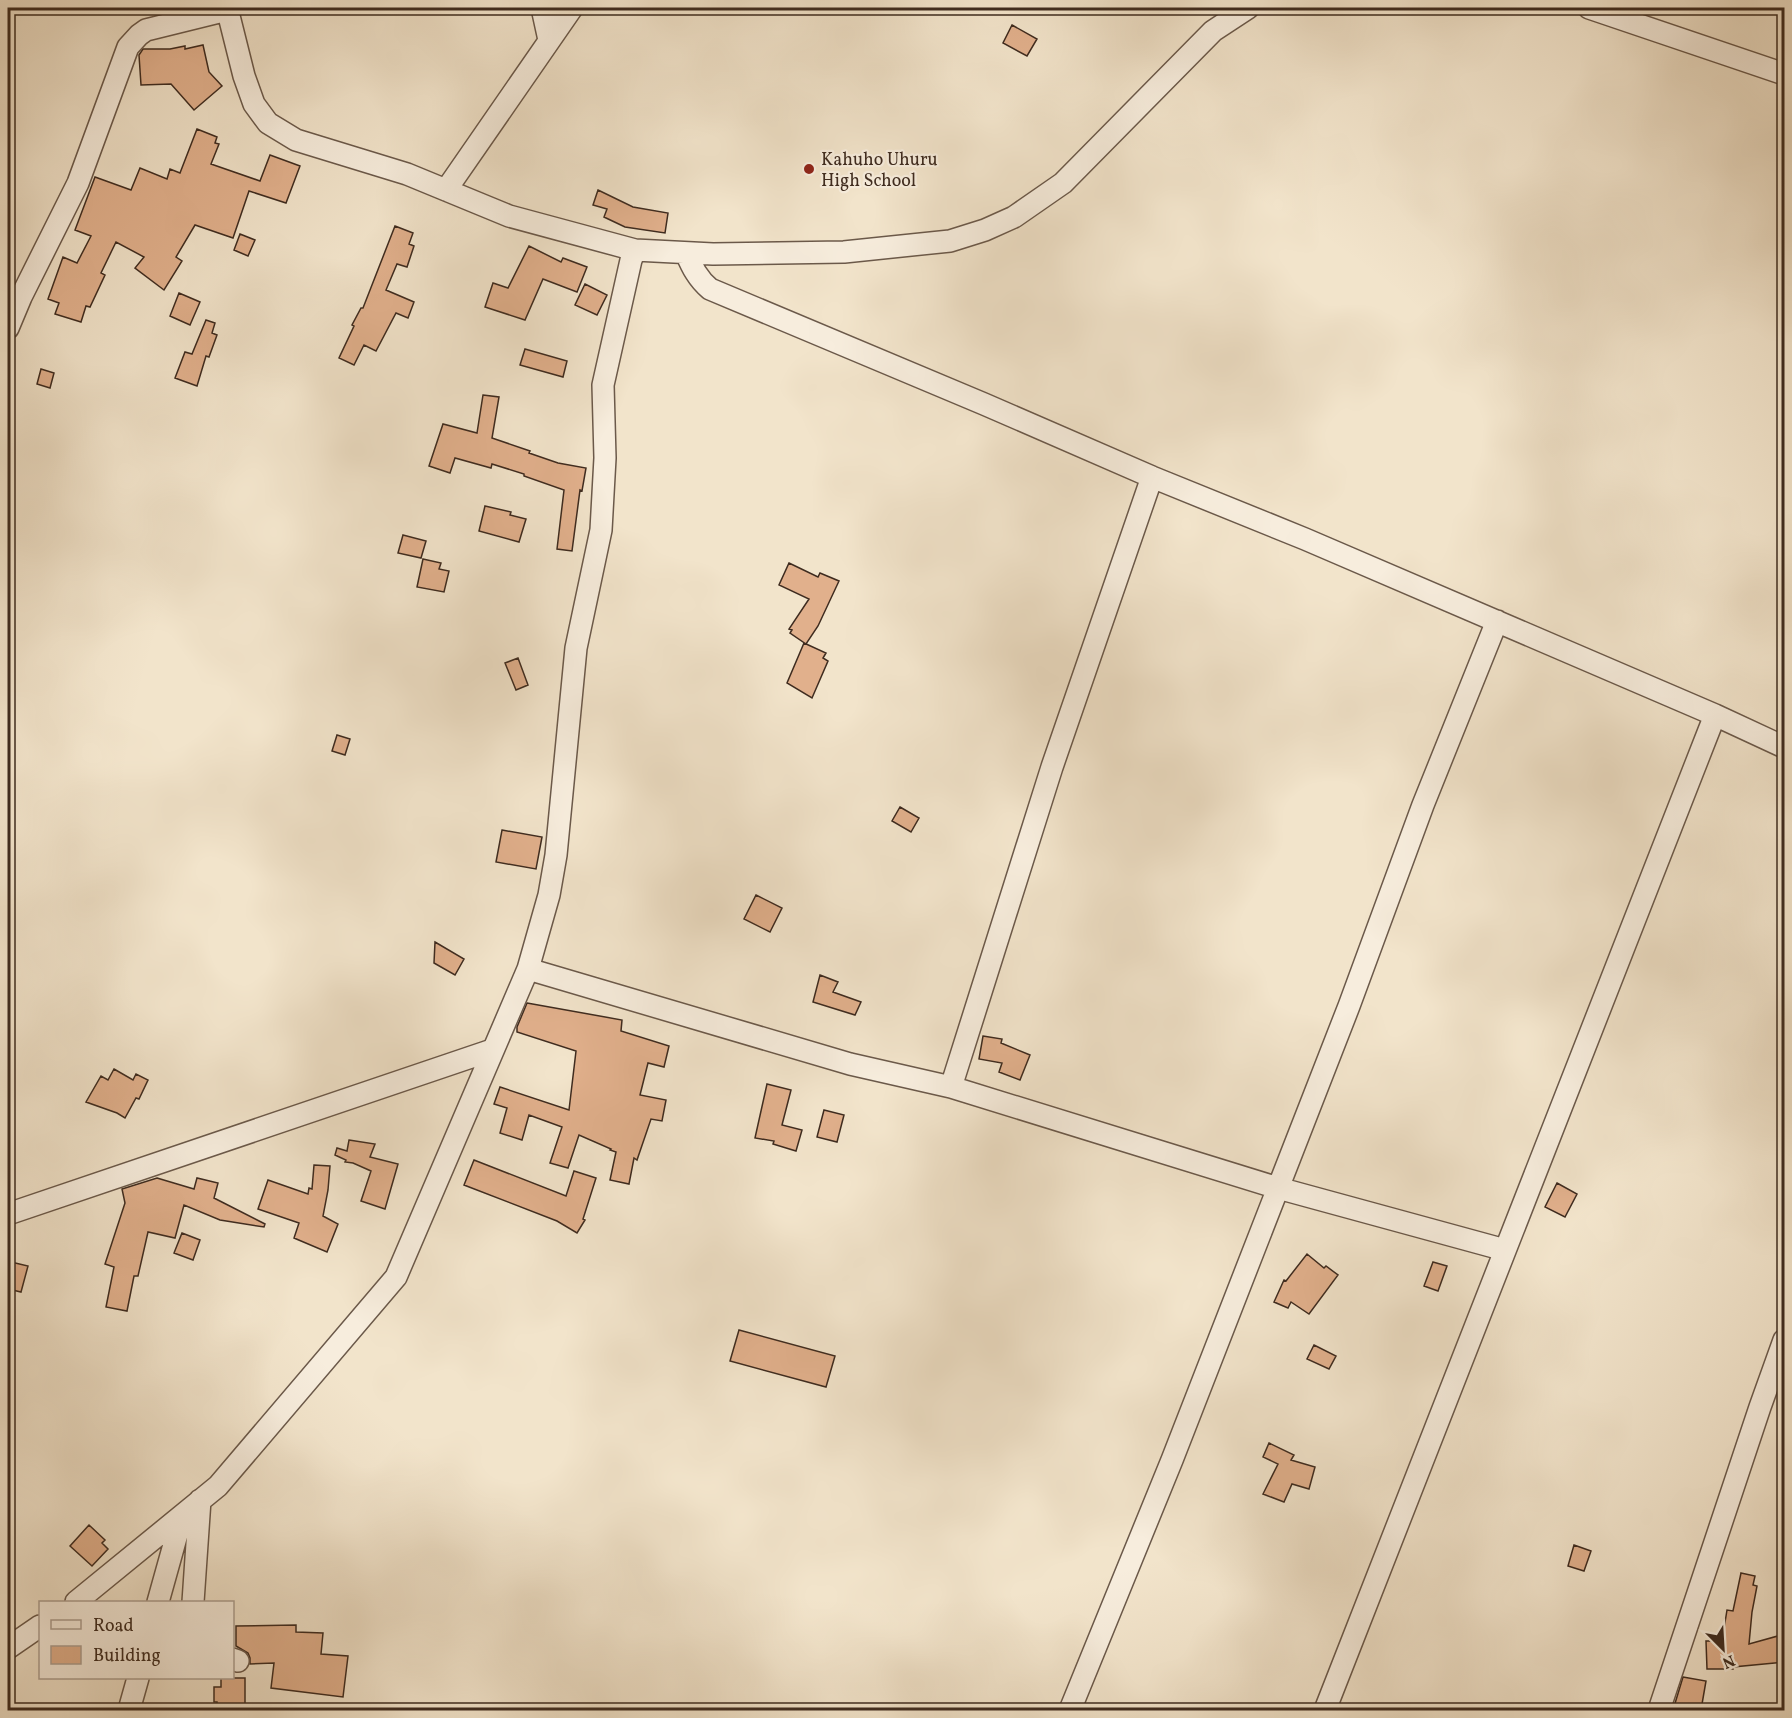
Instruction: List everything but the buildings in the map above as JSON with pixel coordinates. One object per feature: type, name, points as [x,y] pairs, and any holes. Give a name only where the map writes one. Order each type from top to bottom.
[{"type":"street","points":[[542,8],[549,40]]},
{"type":"street","points":[[446,190],[572,8]]},
{"type":"street","points":[[8,328],[78,183],[122,63],[133,40],[146,30],[227,9],[244,76],[254,104],[268,123],[296,140],[407,174],[509,216],[635,250],[713,254],[844,252],[950,241],[985,230],[1014,217],[1064,183],[1213,31],[1248,8]]},
{"type":"street","points":[[1589,8],[1785,74]]},
{"type":"street","points":[[77,1601],[218,1486],[396,1277],[528,969],[555,865],[576,648],[601,531],[605,458],[603,385],[635,250]]},
{"type":"street","points":[[686,253],[697,276],[710,290],[1152,477],[1305,539],[1785,747]]},
{"type":"street","points":[[951,1087],[1052,767],[1152,477]]},
{"type":"street","points":[[1070,1710],[1172,1460],[1349,1006],[1423,805],[1497,621]]},
{"type":"street","points":[[1325,1710],[1715,715]]},
{"type":"street","points":[[528,969],[850,1064],[951,1087],[1278,1188],[1505,1250]]},
{"type":"street","points":[[8,1214],[492,1050]]},
{"type":"street","points":[[1659,1710],[1760,1407],[1785,1340]]},
{"type":"street","points":[[193,1601],[200,1500]]},
{"type":"street","points":[[158,1601],[182,1516]]},
{"type":"street","points":[[8,1648],[39,1627]]},
{"type":"street","points":[[129,1710],[137,1679]]},
{"type":"place","name":"Kahuho Uhuru High School","points":[[809,169]]}]
